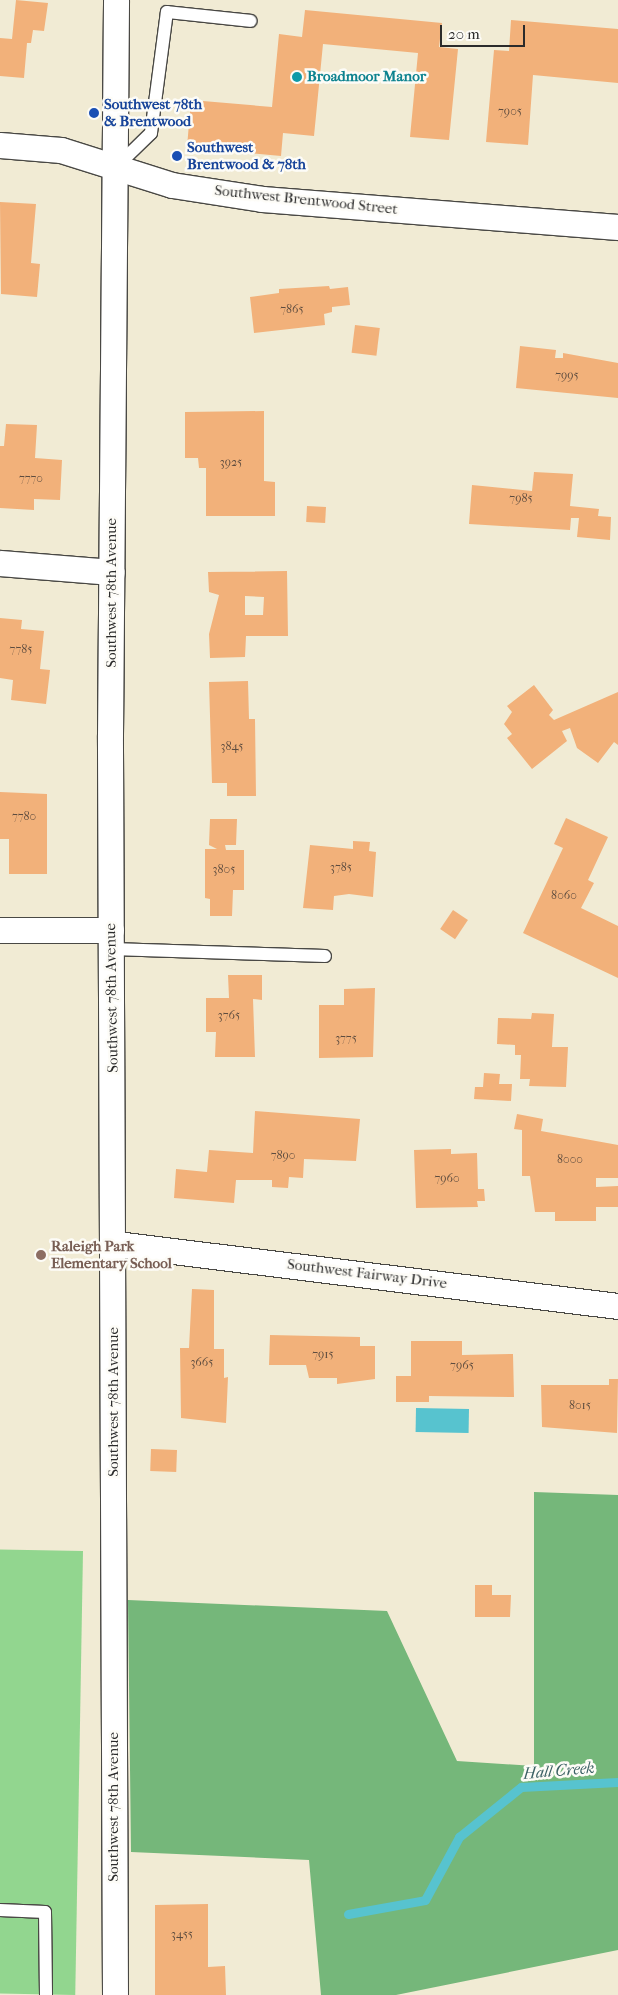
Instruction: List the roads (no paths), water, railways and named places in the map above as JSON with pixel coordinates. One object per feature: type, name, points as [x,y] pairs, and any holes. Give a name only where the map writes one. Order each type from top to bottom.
[{"type":"street","name":"Southwest 78th Avenue","points":[[115,1995],[116,1244],[112,939],[112,572],[116,0]]},
{"type":"street","name":"Southwest Brentwood Street","points":[[0,145],[61,150],[172,185],[262,199],[618,227]]},
{"type":"street","points":[[0,562],[112,572]]},
{"type":"street","points":[[0,930],[112,939]]},
{"type":"street","name":"Southwest Fairway Drive","points":[[116,1244],[618,1306]]},
{"type":"lane","points":[[115,168],[151,133],[167,12],[251,21]]},
{"type":"lane","points":[[112,939],[325,956]]},
{"type":"lane","points":[[0,1910],[45,1912],[46,1995]]},
{"type":"water","points":[[416,1408],[469,1409],[469,1433],[416,1432]]},
{"type":"waterway","name":"Hall Creek","points":[[348,1914],[425,1900],[459,1837],[521,1787],[618,1782]]},
{"type":"place","name":"Broadmoor Manor","points":[[297,77]]},
{"type":"place","name":"Southwest 78th & Brentwood","points":[[94,113]]},
{"type":"place","name":"Southwest Brentwood & 78th","points":[[177,156]]},
{"type":"place","name":"Raleigh Park Elementary School","points":[[41,1255]]}]
